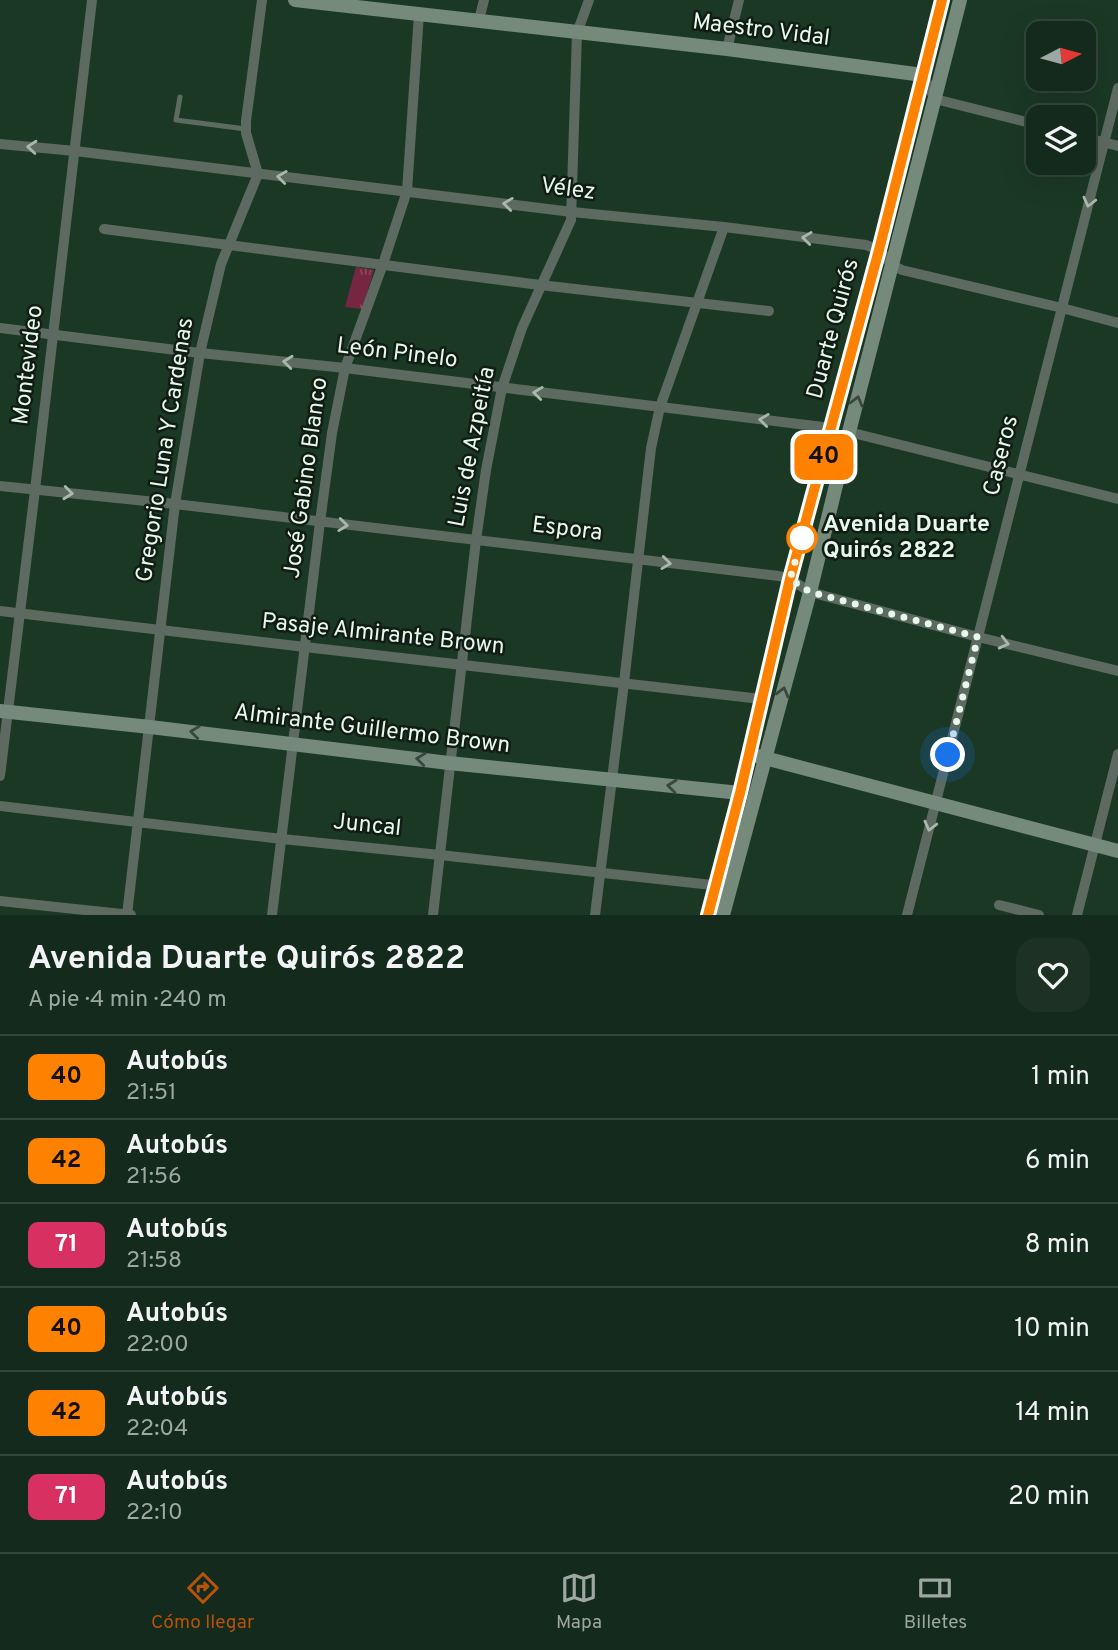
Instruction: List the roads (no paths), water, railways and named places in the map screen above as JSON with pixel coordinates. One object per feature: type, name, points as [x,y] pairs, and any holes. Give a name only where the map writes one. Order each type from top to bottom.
[{"type":"main road","name":"Maestro Vidal","points":[[295,0],[345,3],[923,75]]},
{"type":"main road","name":"Duarte Quirós","points":[[723,915],[723,885],[761,699],[942,0]]},
{"type":"main road","name":"Duarte Quirós","points":[[708,915],[723,885],[765,758],[810,592],[960,0]]},
{"type":"main road","name":"Almirante Guillermo Brown","points":[[4,712],[740,793]]},
{"type":"main road","points":[[749,754],[1118,851]]},
{"type":"street","name":"Montevideo","points":[[0,776],[4,712],[20,613],[92,0]]},
{"type":"street","points":[[258,174],[246,129],[246,113],[262,0]]},
{"type":"street","points":[[479,20],[484,0]]},
{"type":"street","name":"Luis de Azpeitía","points":[[433,915],[486,470],[502,388],[522,328],[569,225],[572,212],[577,33],[589,0]]},
{"type":"street","points":[[727,50],[739,0]]},
{"type":"street","name":"José Gabino Blanco","points":[[272,915],[332,433],[345,368],[407,191],[419,14]]},
{"type":"street","points":[[923,75],[935,99],[1026,122]]},
{"type":"street","name":"Caseros","points":[[907,915],[1118,88]]},
{"type":"street","points":[[1096,140],[1118,146]]},
{"type":"street","name":"Vélez","points":[[0,144],[572,212],[724,227],[866,245],[879,250]]},
{"type":"street","name":"Gregorio Luna Y Cardenas","points":[[128,915],[175,504],[200,353],[228,244],[258,174]]},
{"type":"street","points":[[595,915],[647,470],[660,407],[724,227]]},
{"type":"street","points":[[104,229],[540,285],[769,311]]},
{"type":"street","points":[[879,250],[892,265],[902,270],[1118,323]]},
{"type":"street","name":"León Pinelo","points":[[0,328],[831,428]]},
{"type":"street","points":[[849,432],[1118,499]]},
{"type":"street","name":"Espora","points":[[0,486],[175,504],[779,576],[790,579],[810,592],[1118,671]]},
{"type":"street","name":"Pasaje Almirante Brown","points":[[0,611],[761,699]]},
{"type":"street","points":[[1077,915],[1118,754]]},
{"type":"street","name":"Juncal","points":[[0,806],[282,839],[723,885]]},
{"type":"street","points":[[0,901],[128,915]]},
{"type":"street","points":[[999,905],[1039,915]]},
{"type":"lane","points":[[180,97],[176,120],[246,129]]},
{"type":"place","name":"Avenida Duarte Quirós 2822","points":[[802,538]]}]
